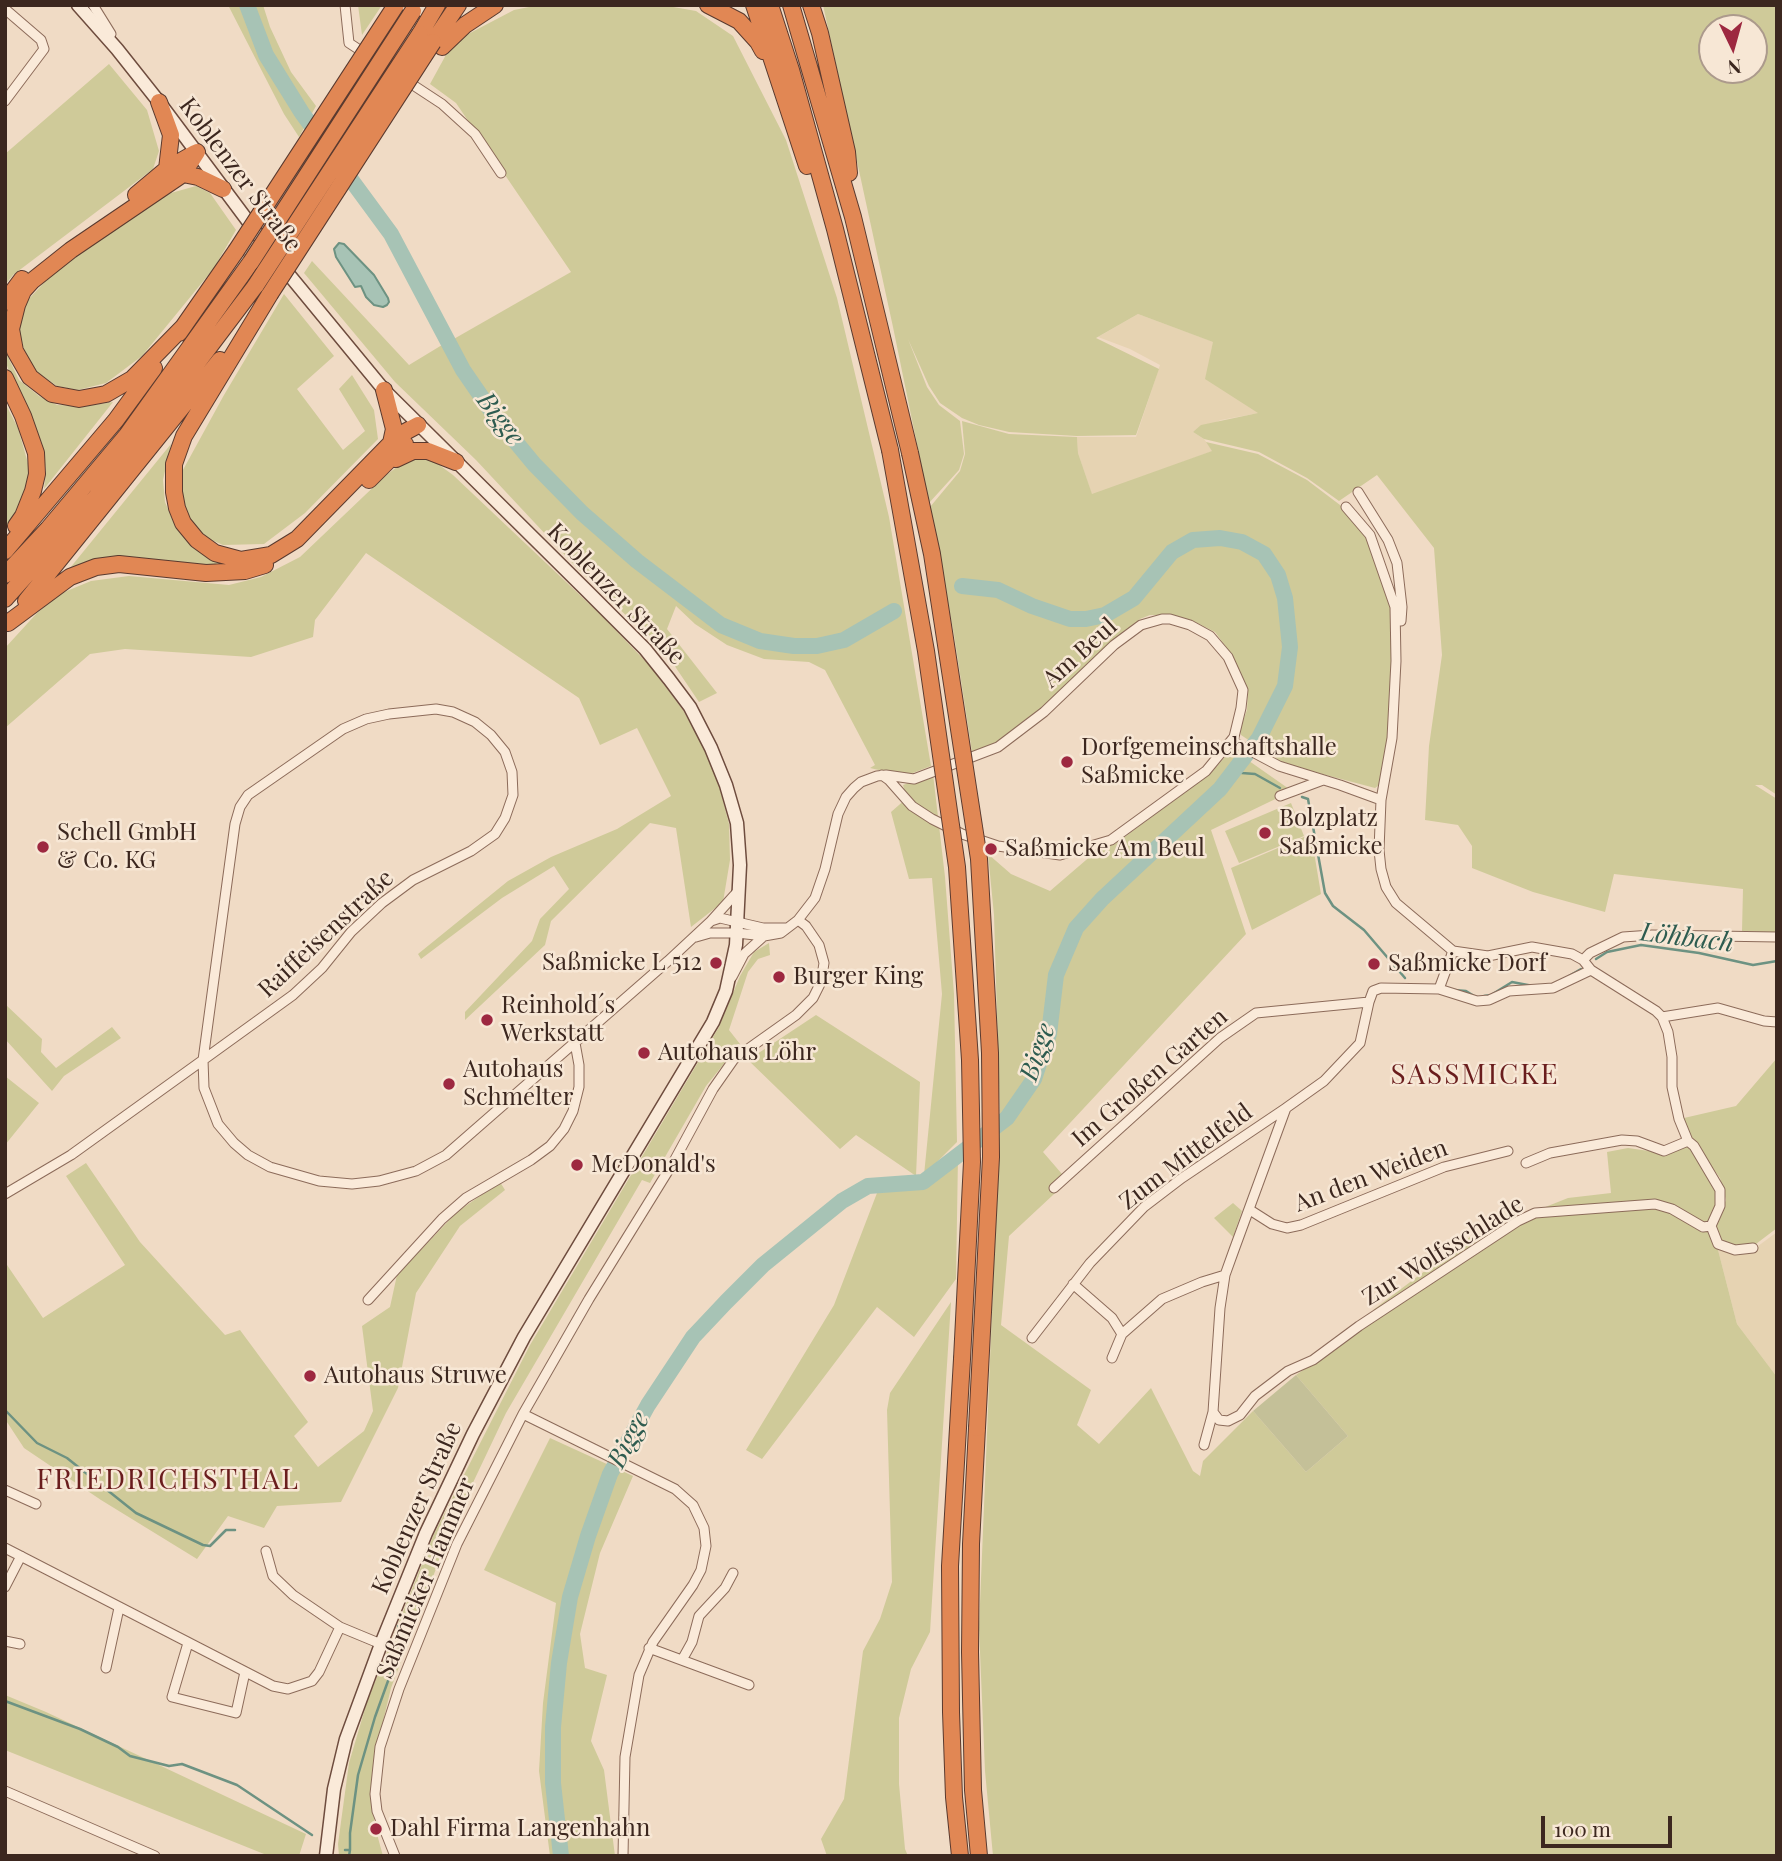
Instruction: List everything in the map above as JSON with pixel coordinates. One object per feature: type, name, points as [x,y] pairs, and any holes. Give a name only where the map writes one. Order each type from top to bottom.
[{"type":"highway","points":[[5,551],[116,420],[184,326],[396,5]]},
{"type":"highway","points":[[7,625],[271,294],[407,84],[431,41],[437,5]]},
{"type":"highway","points":[[5,599],[96,497],[256,285],[457,5]]},
{"type":"highway","points":[[431,41],[464,25],[495,5]]},
{"type":"highway","points":[[708,5],[739,21],[758,42],[776,75]]},
{"type":"highway","points":[[754,5],[811,176],[835,229]]},
{"type":"highway","points":[[770,5],[791,69],[835,229],[890,450],[943,760],[957,867],[964,953],[972,1162],[950,1566],[954,1797],[960,1856]]},
{"type":"highway","points":[[791,5],[853,217],[910,453],[932,554],[979,859],[990,1053],[991,1157],[971,1544],[973,1790],[979,1856]]},
{"type":"highway","points":[[811,5],[847,152],[853,217]]},
{"type":"highway","points":[[817,5],[820,33]]},
{"type":"highway","points":[[5,575],[48,529],[127,435],[251,262],[415,8]]},
{"type":"highway","points":[[159,102],[171,135],[175,172]]},
{"type":"highway","points":[[184,326],[132,379],[106,394],[79,399],[52,394],[30,377],[15,351],[12,329],[13,317],[23,291],[47,267],[175,172],[197,152]]},
{"type":"highway","points":[[5,302],[27,273],[141,192],[175,172],[198,177],[223,189]]},
{"type":"highway","points":[[257,314],[184,436],[174,464],[174,492],[183,523],[197,540],[215,553],[241,560],[271,555],[297,538],[391,443],[418,425]]},
{"type":"highway","points":[[5,378],[23,416],[36,453],[37,474],[23,516],[5,542]]},
{"type":"highway","points":[[384,390],[394,429],[391,443]]},
{"type":"highway","points":[[7,625],[70,577],[96,567],[119,564],[206,573],[245,571],[265,565],[298,546],[387,463],[410,439],[418,425]]},
{"type":"highway","points":[[387,463],[413,451],[428,451],[456,462]]},
{"type":"main road","name":"Koblenzer Straße","points":[[78,5],[159,102],[309,302],[384,390],[645,649],[690,708],[726,785],[737,823],[741,889],[738,928],[726,991],[703,1040],[511,1361],[426,1533],[353,1717],[339,1762],[326,1856]]},
{"type":"street","points":[[93,5],[112,35],[117,49]]},
{"type":"street","points":[[345,5],[349,43],[442,104],[475,134],[501,173]]},
{"type":"street","points":[[5,9],[41,40],[44,50],[9,88],[5,101]]},
{"type":"street","points":[[1358,492],[1388,540],[1397,563],[1402,607],[1392,738],[1381,800],[1379,850],[1386,887],[1396,903],[1453,951],[1488,956],[1532,947],[1572,954],[1583,960],[1591,970],[1662,1017],[1668,1032],[1672,1057],[1672,1087],[1679,1119],[1688,1141],[1694,1146],[1720,1190],[1720,1206],[1711,1226]]},
{"type":"street","points":[[1346,507],[1370,535],[1388,583],[1395,607],[1396,661]]},
{"type":"street","name":"Am Beul","points":[[1161,619],[1190,625],[1210,636],[1228,657],[1243,690],[1232,741],[1206,771],[1111,840],[1060,855],[998,846],[962,834],[932,820],[912,806],[889,780],[879,776],[914,779],[998,747],[1045,712],[1114,645],[1141,625],[1161,619]]},
{"type":"street","name":"Raiffeisenstraße","points":[[5,1194],[71,1155],[203,1060],[293,995],[322,968],[351,932],[382,903],[414,880],[471,851],[495,834],[505,818],[513,795],[512,772],[505,752],[491,734],[475,722],[453,712],[436,709],[366,719],[343,729],[248,794],[240,807],[235,824],[203,1060],[204,1088],[218,1124],[248,1155],[270,1167],[319,1181],[352,1184],[379,1181],[416,1171],[446,1155],[695,937],[741,889]]},
{"type":"street","points":[[1232,741],[1279,766],[1381,800]]},
{"type":"street","points":[[711,921],[720,918],[738,928],[764,936],[781,933],[798,920],[808,910],[820,886],[838,814],[846,797],[862,782],[879,776]]},
{"type":"street","points":[[1280,796],[1323,780]]},
{"type":"street","name":"Saßmicker Hammer","points":[[395,1856],[377,1811],[375,1794],[380,1747],[399,1689],[457,1544],[523,1414],[589,1299],[673,1163],[713,1089],[734,1059],[796,1015],[813,998],[821,982],[824,963],[820,944],[798,920]]},
{"type":"street","points":[[695,937],[738,928],[787,928]]},
{"type":"street","points":[[726,991],[744,954],[764,936]]},
{"type":"street","points":[[1583,960],[1590,953],[1623,937],[1777,937]]},
{"type":"street","points":[[1453,951],[1438,989],[1477,1001],[1489,1000],[1509,991],[1553,988],[1591,970]]},
{"type":"street","name":"Im Großen Garten","points":[[1054,1188],[1220,1038],[1256,1013],[1369,1002],[1373,991],[1381,988],[1438,989]]},
{"type":"street","points":[[1204,1445],[1213,1412],[1220,1308],[1225,1275],[1286,1108],[1324,1081],[1360,1043],[1369,1002]]},
{"type":"street","points":[[1662,1017],[1718,1008],[1777,1022]]},
{"type":"street","points":[[368,1300],[434,1227],[458,1205],[491,1181],[550,1146],[564,1129],[573,1111],[579,1087],[575,1043]]},
{"type":"street","name":"Zum Mittelfeld","points":[[1032,1338],[1073,1284],[1144,1207],[1286,1108]]},
{"type":"street","points":[[1527,1163],[1550,1153],[1622,1140],[1637,1140],[1664,1151],[1688,1141]]},
{"type":"street","name":"An den Weiden","points":[[1250,1210],[1272,1224],[1294,1226],[1444,1167],[1508,1151]]},
{"type":"street","name":"Zur Wolfsschlade","points":[[1213,1412],[1219,1420],[1228,1421],[1240,1415],[1255,1396],[1288,1371],[1313,1360],[1381,1311],[1518,1221],[1535,1213],[1656,1204],[1672,1209],[1703,1227],[1711,1226],[1718,1244],[1735,1250],[1753,1248]]},
{"type":"street","points":[[1112,1358],[1122,1334],[1162,1299],[1225,1275]]},
{"type":"street","points":[[1073,1284],[1112,1318],[1122,1334]]},
{"type":"street","points":[[523,1414],[675,1489],[698,1513],[705,1535],[704,1561],[698,1578],[657,1634],[639,1675],[626,1741],[623,1856]]},
{"type":"street","points":[[5,1490],[36,1504]]},
{"type":"street","points":[[5,1548],[273,1686],[288,1689],[312,1681],[319,1672],[340,1626]]},
{"type":"street","points":[[266,1551],[273,1576],[293,1595],[340,1626],[381,1644]]},
{"type":"street","points":[[5,1587],[21,1556]]},
{"type":"street","points":[[682,1660],[692,1642],[699,1616],[723,1591],[733,1573]]},
{"type":"street","points":[[106,1668],[120,1608]]},
{"type":"street","points":[[5,1641],[20,1644]]},
{"type":"street","points":[[188,1643],[172,1697],[236,1713],[245,1672]]},
{"type":"street","points":[[649,1648],[749,1685]]},
{"type":"street","points":[[5,1791],[155,1856]]},
{"type":"shaded area","points":[[228,5],[263,5],[291,72],[316,106],[299,137],[284,114]]},
{"type":"shaded area","points":[[358,5],[382,5],[362,35]]},
{"type":"shaded area","points":[[539,5],[662,5],[696,11],[733,36],[786,140],[837,298],[889,517],[931,766],[905,776],[870,768],[875,765],[825,670],[809,662],[764,659],[727,645],[695,624],[676,606],[667,629],[717,693],[699,702],[668,656],[577,568],[476,460],[395,382],[304,273],[312,261],[409,365],[442,345],[476,394],[482,389],[466,368],[452,340],[571,272],[456,103],[430,84],[453,42],[514,10]]},
{"type":"shaded area","points":[[823,5],[1777,5],[1777,795],[1762,785],[1755,785],[1777,799],[1777,933],[1742,931],[1743,889],[1614,874],[1605,912],[1533,892],[1472,868],[1472,846],[1458,825],[1425,820],[1429,746],[1442,655],[1434,548],[1377,475],[1339,501],[1307,478],[1259,452],[1204,439],[1193,432],[1201,425],[1258,413],[1205,379],[1213,342],[1138,314],[1096,338],[1159,369],[1136,435],[1077,436],[1009,432],[962,418],[940,403],[929,386],[908,339],[927,387],[939,405],[960,421],[964,454],[959,470],[929,503]]},
{"type":"shaded area","points":[[109,64],[147,110],[159,151],[153,169],[13,275],[5,285],[5,154]]},
{"type":"shaded area","points":[[196,186],[210,193],[236,230],[214,268],[142,356],[106,383],[78,390],[57,386],[37,372],[25,354],[19,330],[26,302],[54,272],[156,201],[171,193]]},
{"type":"shaded area","points":[[339,243],[344,244],[374,275],[388,298],[387,305],[374,305],[361,286],[355,287],[336,257],[334,249]]},
{"type":"shaded area","points":[[284,294],[334,356],[297,389],[343,450],[365,431],[339,389],[352,375],[374,410],[378,439],[305,513],[264,544],[223,545],[200,535],[185,512],[178,479]]},
{"type":"shaded area","points":[[1138,314],[1214,342],[1245,403],[1259,413],[1221,420],[1193,432],[1204,439],[1213,451],[1092,495],[1078,453],[1077,437],[1136,437],[1160,365],[1130,349],[1098,337]]},
{"type":"shaded area","points":[[5,345],[19,380],[39,396],[57,405],[86,406],[113,402],[44,489],[46,471],[42,443],[13,382],[5,360]]},
{"type":"shaded area","points":[[5,403],[18,428],[29,467],[25,496],[5,530]]},
{"type":"shaded area","points":[[962,421],[1009,434],[1077,437],[1078,453],[1092,494],[1212,451],[1206,442],[1258,454],[1307,480],[1344,508],[1369,536],[1393,608],[1390,737],[1382,783],[1375,788],[1280,761],[1241,735],[1240,729],[1247,710],[1248,689],[1232,655],[1215,632],[1191,620],[1171,615],[1150,615],[1140,619],[1042,708],[996,743],[972,752],[930,507],[960,471],[965,454]]},
{"type":"shaded area","points":[[171,444],[163,480],[165,502],[176,528],[193,547],[213,560],[233,566],[70,568]]},
{"type":"shaded area","points":[[431,459],[453,475],[602,616],[650,666],[683,710],[714,767],[729,824],[730,860],[723,902],[691,927],[676,828],[650,823],[551,921],[545,945],[465,1020],[465,1012],[532,941],[540,919],[569,889],[554,866],[502,898],[421,959],[418,954],[508,881],[551,857],[617,829],[671,796],[637,728],[600,745],[579,698],[366,553],[315,620],[313,637],[251,657],[125,649],[90,654],[5,728],[5,648],[37,613],[62,593],[91,581],[129,576],[229,585],[261,577],[300,557],[385,476],[405,461]]},
{"type":"shaded area","points":[[1232,749],[1292,791],[1211,830],[1246,934],[1043,1152],[1068,1181],[1009,1236],[1001,1325],[1091,1390],[1077,1425],[1099,1444],[1151,1388],[1193,1471],[1200,1476],[1203,1461],[1253,1411],[1306,1472],[1348,1436],[1296,1375],[1405,1298],[1382,1309],[1373,1310],[1470,1237],[1568,1198],[1611,1193],[1607,1152],[1628,1148],[1663,1153],[1687,1144],[1718,1198],[1709,1226],[1717,1246],[1737,1324],[1777,1377],[1777,1856],[993,1856],[985,1771],[979,1628],[1000,1116],[994,915],[988,854],[1011,874],[1050,891],[1100,848],[1115,844],[1210,774]]},
{"type":"shaded area","points":[[933,774],[945,877],[954,994],[957,1142],[924,1175],[942,994],[932,878],[909,879],[891,812],[907,798],[903,785]]},
{"type":"shaded area","name":"Bolzplatz Saßmicke","points":[[1291,803],[1304,836],[1239,863],[1225,831]]},
{"type":"shaded area","points":[[1311,834],[1321,894],[1252,930],[1231,868]]},
{"type":"shaded area","points":[[769,943],[770,955],[758,959],[748,972],[729,1030],[740,1044],[706,1086],[650,1183],[642,1180],[506,1413],[451,1529],[391,1688],[377,1747],[371,1793],[375,1827],[383,1856],[339,1856],[338,1844],[349,1763],[367,1702],[434,1534],[530,1345],[719,1027],[740,976],[754,952]]},
{"type":"shaded area","points":[[5,1004],[42,1039],[41,1052],[56,1068],[112,1027],[121,1038],[64,1076],[52,1091],[5,1039]]},
{"type":"shaded area","points":[[816,1015],[920,1082],[916,1176],[856,1135],[840,1149],[748,1060]]},
{"type":"shaded area","points":[[1777,1058],[1777,1228],[1752,1247],[1736,1248],[1720,1242],[1716,1226],[1726,1200],[1720,1178],[1691,1138],[1684,1118],[1736,1106]]},
{"type":"shaded area","points":[[5,1076],[39,1103],[5,1145]]},
{"type":"shaded area","points":[[958,1156],[956,1279],[914,1337],[877,1307],[762,1459],[746,1450],[834,1305],[877,1193],[923,1187]]},
{"type":"shaded area","points":[[86,1163],[140,1242],[225,1335],[240,1330],[308,1422],[294,1436],[318,1467],[364,1431],[373,1411],[362,1326],[390,1307],[397,1275],[457,1212],[500,1182],[505,1190],[460,1226],[416,1293],[398,1388],[341,1502],[277,1506],[264,1528],[228,1516],[197,1559],[101,1500],[24,1448],[5,1419],[5,1262],[43,1318],[125,1265],[66,1176]]},
{"type":"shaded area","points":[[1233,1203],[1242,1211],[1233,1237],[1214,1218]]},
{"type":"shaded area","points":[[1777,1232],[1777,1377],[1737,1324],[1717,1246],[1754,1249]]},
{"type":"shaded area","points":[[951,1302],[930,1632],[911,1669],[899,1718],[899,1784],[905,1849],[908,1856],[827,1856],[821,1839],[844,1799],[863,1651],[880,1619],[892,1582],[887,1410],[890,1393]]},
{"type":"shaded area","points":[[1296,1375],[1348,1436],[1306,1472],[1253,1411]]},
{"type":"shaded area","points":[[550,1438],[633,1476],[600,1553],[580,1634],[585,1668],[607,1675],[591,1741],[604,1770],[615,1856],[550,1856],[539,1771],[543,1703],[556,1603],[484,1570]]},
{"type":"shaded area","points":[[5,1695],[306,1834],[299,1856],[269,1856],[5,1750]]},
{"type":"waterway","name":"Bigge","points":[[247,5],[266,55],[302,113],[391,234],[463,370],[496,418],[534,464],[582,513],[637,561],[721,625],[760,641],[817,646],[844,640],[894,611]]},
{"type":"waterway","name":"Bigge","points":[[561,1856],[553,1783],[553,1727],[559,1663],[570,1597],[610,1474],[648,1405],[693,1337],[726,1302],[763,1265],[842,1201],[868,1186],[923,1182],[1007,1118],[1034,1079],[1049,1034],[1056,975],[1076,928],[1102,899],[1220,789],[1259,738],[1285,686],[1290,647],[1285,598],[1278,575],[1264,554],[1242,542],[1220,538],[1193,540],[1172,552],[1134,598],[1105,615],[1086,619],[1070,619],[1032,606],[998,590],[962,586]]},
{"type":"waterway","points":[[1236,769],[1242,773],[1255,774],[1280,788]]},
{"type":"waterway","points":[[1302,797],[1308,799],[1325,893],[1333,906],[1364,930],[1405,978]]},
{"type":"waterway","name":"Löhbach","points":[[1596,959],[1607,952],[1641,945],[1699,953],[1753,965],[1777,961]]},
{"type":"waterway","points":[[1569,976],[1581,969]]},
{"type":"waterway","points":[[1484,996],[1491,995],[1512,982],[1533,986]]},
{"type":"waterway","points":[[1454,990],[1466,991],[1474,996]]},
{"type":"waterway","points":[[5,1410],[37,1443],[67,1458],[136,1513],[203,1545],[210,1546],[226,1530],[235,1530]]},
{"type":"waterway","points":[[350,1850],[358,1775],[401,1645],[404,1631],[398,1626]]},
{"type":"waterway","points":[[5,1701],[80,1729],[118,1747],[130,1756],[169,1766],[182,1764],[237,1785],[312,1835]]},
{"type":"waterway","points":[[345,1850],[350,1850],[349,1856]]},
{"type":"place","name":"Dorfgemeinschaftshalle Saßmicke","points":[[1067,762]]},
{"type":"place","name":"Bolzplatz Saßmicke","points":[[1265,833]]},
{"type":"place","name":"Schell GmbH & Co. KG","points":[[43,847]]},
{"type":"place","name":"Saßmicke Am Beul","points":[[991,849]]},
{"type":"place","name":"Saßmicke L 512","points":[[716,963]]},
{"type":"place","name":"Saßmicke Dorf","points":[[1374,964]]},
{"type":"place","name":"Burger King","points":[[779,977]]},
{"type":"place","name":"Reinhold´s Werkstatt","points":[[487,1020]]},
{"type":"place","name":"Autohaus Löhr","points":[[644,1053]]},
{"type":"place","name":"Autohaus Schmelter","points":[[449,1084]]},
{"type":"place","name":"McDonald's","points":[[577,1165]]},
{"type":"place","name":"Autohaus Struwe","points":[[310,1376]]},
{"type":"place","name":"Dahl Firma Langenhahn","points":[[376,1829]]},
{"type":"district","name":"SASSMICKE","points":[[1475,1075]]},
{"type":"district","name":"FRIEDRICHSTHAL","points":[[168,1480]]}]
